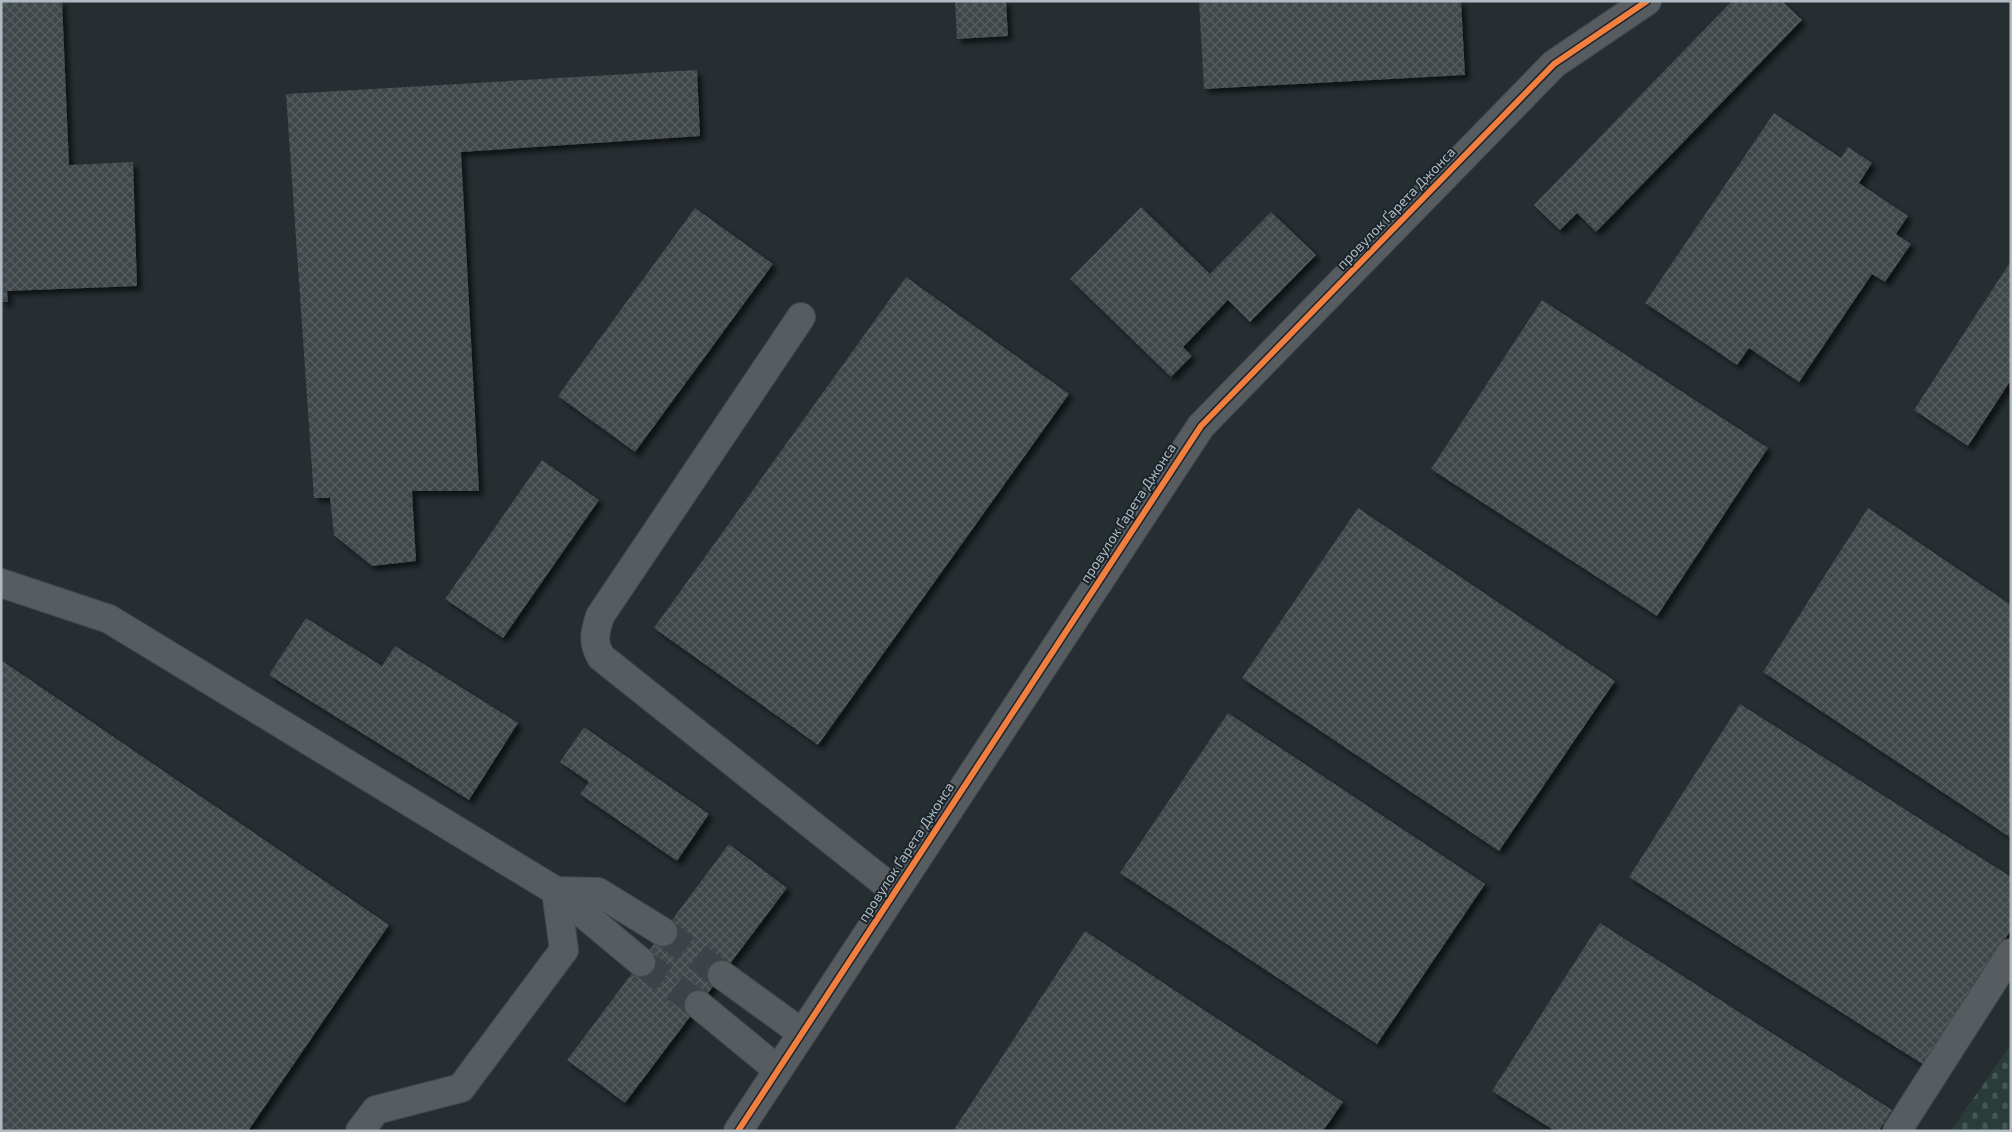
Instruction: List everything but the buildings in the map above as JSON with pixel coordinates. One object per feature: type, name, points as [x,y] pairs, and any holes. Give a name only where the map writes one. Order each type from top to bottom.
[{"type":"street","name":"провулок Ґарета Джонса","points":[[738,1131],[1201,426],[1554,64],[1647,1]]},
{"type":"street","points":[[802,317],[600,616],[595,633],[595,647],[601,657],[895,891]]},
{"type":"street","points":[[1,583],[110,619],[556,890],[641,962]]},
{"type":"street","points":[[556,890],[598,892],[663,932]]},
{"type":"street","points":[[360,1131],[376,1110],[461,1088],[564,950],[556,890]]},
{"type":"street","points":[[1897,1131],[2011,953]]},
{"type":"street","points":[[722,975],[802,1033]]},
{"type":"street","points":[[699,1005],[778,1070]]},
{"type":"green space","points":[[2011,1044],[2011,1131],[1951,1131]]},
{"type":"tunnel","points":[[663,932],[722,975]]},
{"type":"tunnel","points":[[641,962],[699,1005]]},
{"type":"cycle path","points":[[738,1131],[1201,426],[1554,64],[1647,1]]}]
